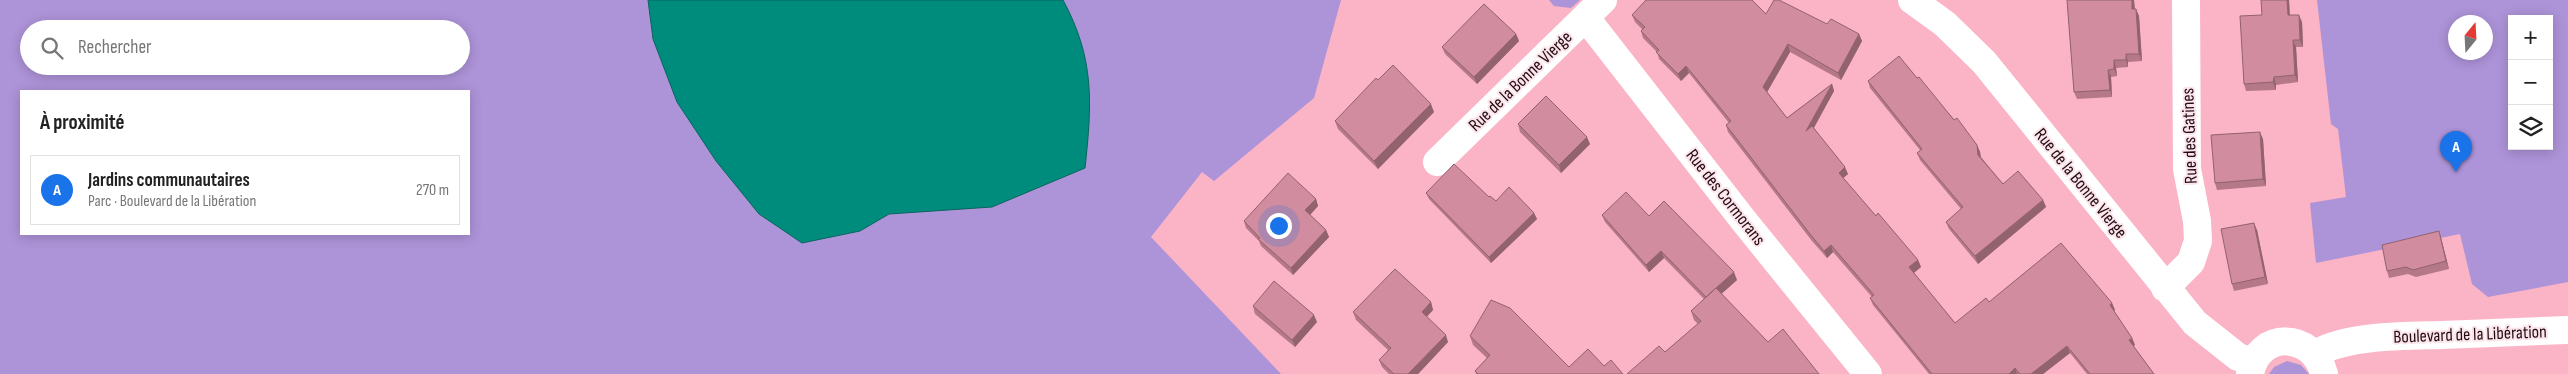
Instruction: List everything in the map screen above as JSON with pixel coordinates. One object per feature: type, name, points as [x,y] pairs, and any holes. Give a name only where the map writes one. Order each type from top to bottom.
[{"type":"street","name":"Rue de la Bonne Vierge","points":[[1912,0],[1945,24],[1984,62],[2194,323],[2251,368]]},
{"type":"street","name":"Rue des Gatines","points":[[2165,288],[2191,262],[2198,241],[2197,221],[2187,168],[2186,0]]},
{"type":"street","name":"Rue de la Bonne Vierge","points":[[1437,162],[1568,32],[1594,9]]},
{"type":"street","name":"Rue des Cormorans","points":[[1594,9],[1738,214],[1868,374]]},
{"type":"street","name":"Boulevard de la Libération","points":[[2319,364],[2334,345],[2366,340],[2393,337],[2568,330]]},
{"type":"street","points":[[2251,368],[2260,352],[2282,341],[2300,344],[2319,364]]},
{"type":"shaded area","points":[[0,0],[1341,0],[1314,98],[1214,181],[1202,172],[1151,237],[1281,374],[0,374]]},
{"type":"shaded area","points":[[648,0],[1063,0],[1081,42],[1089,82],[1090,102],[1085,168],[992,207],[889,214],[860,231],[802,243],[759,214],[716,161],[677,102],[653,39]]},
{"type":"shaded area","points":[[1549,0],[1580,0],[1571,8],[1554,6]]},
{"type":"shaded area","points":[[2317,0],[2568,0],[2568,282],[2488,297],[2472,284],[2460,234],[2316,263],[2310,203],[2346,197],[2338,129],[2331,124]]},
{"type":"shaded area","points":[[2287,361],[2301,365],[2309,374],[2269,374],[2274,367]]},
{"type":"building","points":[[1646,0],[1752,0],[1766,14],[1774,0],[1779,0],[1827,24],[1831,19],[1859,34],[1838,73],[1788,44],[1763,87],[1787,118],[1832,84],[1806,131],[1812,126],[1845,167],[1839,173],[1876,216],[1878,213],[1918,260],[1909,267],[1955,323],[1986,298],[1989,302],[2061,243],[2112,303],[2110,305],[2132,338],[2129,340],[2154,374],[2090,374],[2067,346],[2031,374],[2020,374],[2015,368],[2009,374],[1932,374],[1870,298],[1874,295],[1831,245],[1824,251],[1810,234],[1726,125],[1731,121],[1686,66],[1678,74],[1656,52],[1659,50],[1641,31],[1645,27],[1632,15]]},
{"type":"building","points":[[2067,0],[2132,0],[2132,9],[2136,9],[2139,54],[2126,54],[2126,60],[2114,60],[2114,69],[2108,70],[2110,90],[2074,92]]},
{"type":"building","points":[[2261,0],[2287,0],[2288,15],[2299,15],[2300,40],[2293,40],[2295,75],[2274,77],[2273,82],[2244,84],[2240,16],[2262,15]]},
{"type":"building","points":[[1484,4],[1516,34],[1474,77],[1442,47]]},
{"type":"building","points":[[1899,56],[1954,120],[1957,118],[1977,145],[1978,155],[2003,184],[2018,171],[2043,200],[1975,256],[1946,222],[1963,207],[1917,153],[1922,149],[1868,81]]},
{"type":"building","points":[[1393,65],[1431,104],[1374,161],[1335,121],[1376,78],[1378,80]]},
{"type":"building","points":[[1546,96],[1587,137],[1559,165],[1518,124]]},
{"type":"building","points":[[2260,132],[2263,179],[2215,183],[2211,135]]},
{"type":"building","points":[[1454,164],[1489,197],[1496,201],[1509,187],[1534,213],[1489,257],[1426,193]]},
{"type":"building","points":[[1288,173],[1316,199],[1305,210],[1326,230],[1291,268],[1258,239],[1260,238],[1244,221]]},
{"type":"building","points":[[1626,192],[1649,216],[1664,201],[1734,272],[1706,297],[1661,251],[1646,265],[1602,215]]},
{"type":"building","points":[[2254,223],[2265,277],[2232,284],[2221,229]]},
{"type":"building","points":[[2439,231],[2446,261],[2413,270],[2406,267],[2387,271],[2382,245]]},
{"type":"building","points":[[1395,269],[1431,302],[1422,312],[1446,335],[1408,374],[1394,374],[1379,360],[1391,348],[1353,312]]},
{"type":"building","points":[[1274,281],[1314,315],[1292,340],[1253,306]]},
{"type":"building","points":[[1716,288],[1768,342],[1783,329],[1819,374],[1627,374],[1659,346],[1665,352],[1701,321],[1691,311]]},
{"type":"building","points":[[1491,300],[1510,308],[1569,367],[1588,349],[1604,366],[1611,360],[1623,374],[1478,374],[1475,371],[1490,355],[1470,336]]},
{"type":"place","name":"Jardins communautaires","points":[[2456,172]]}]
